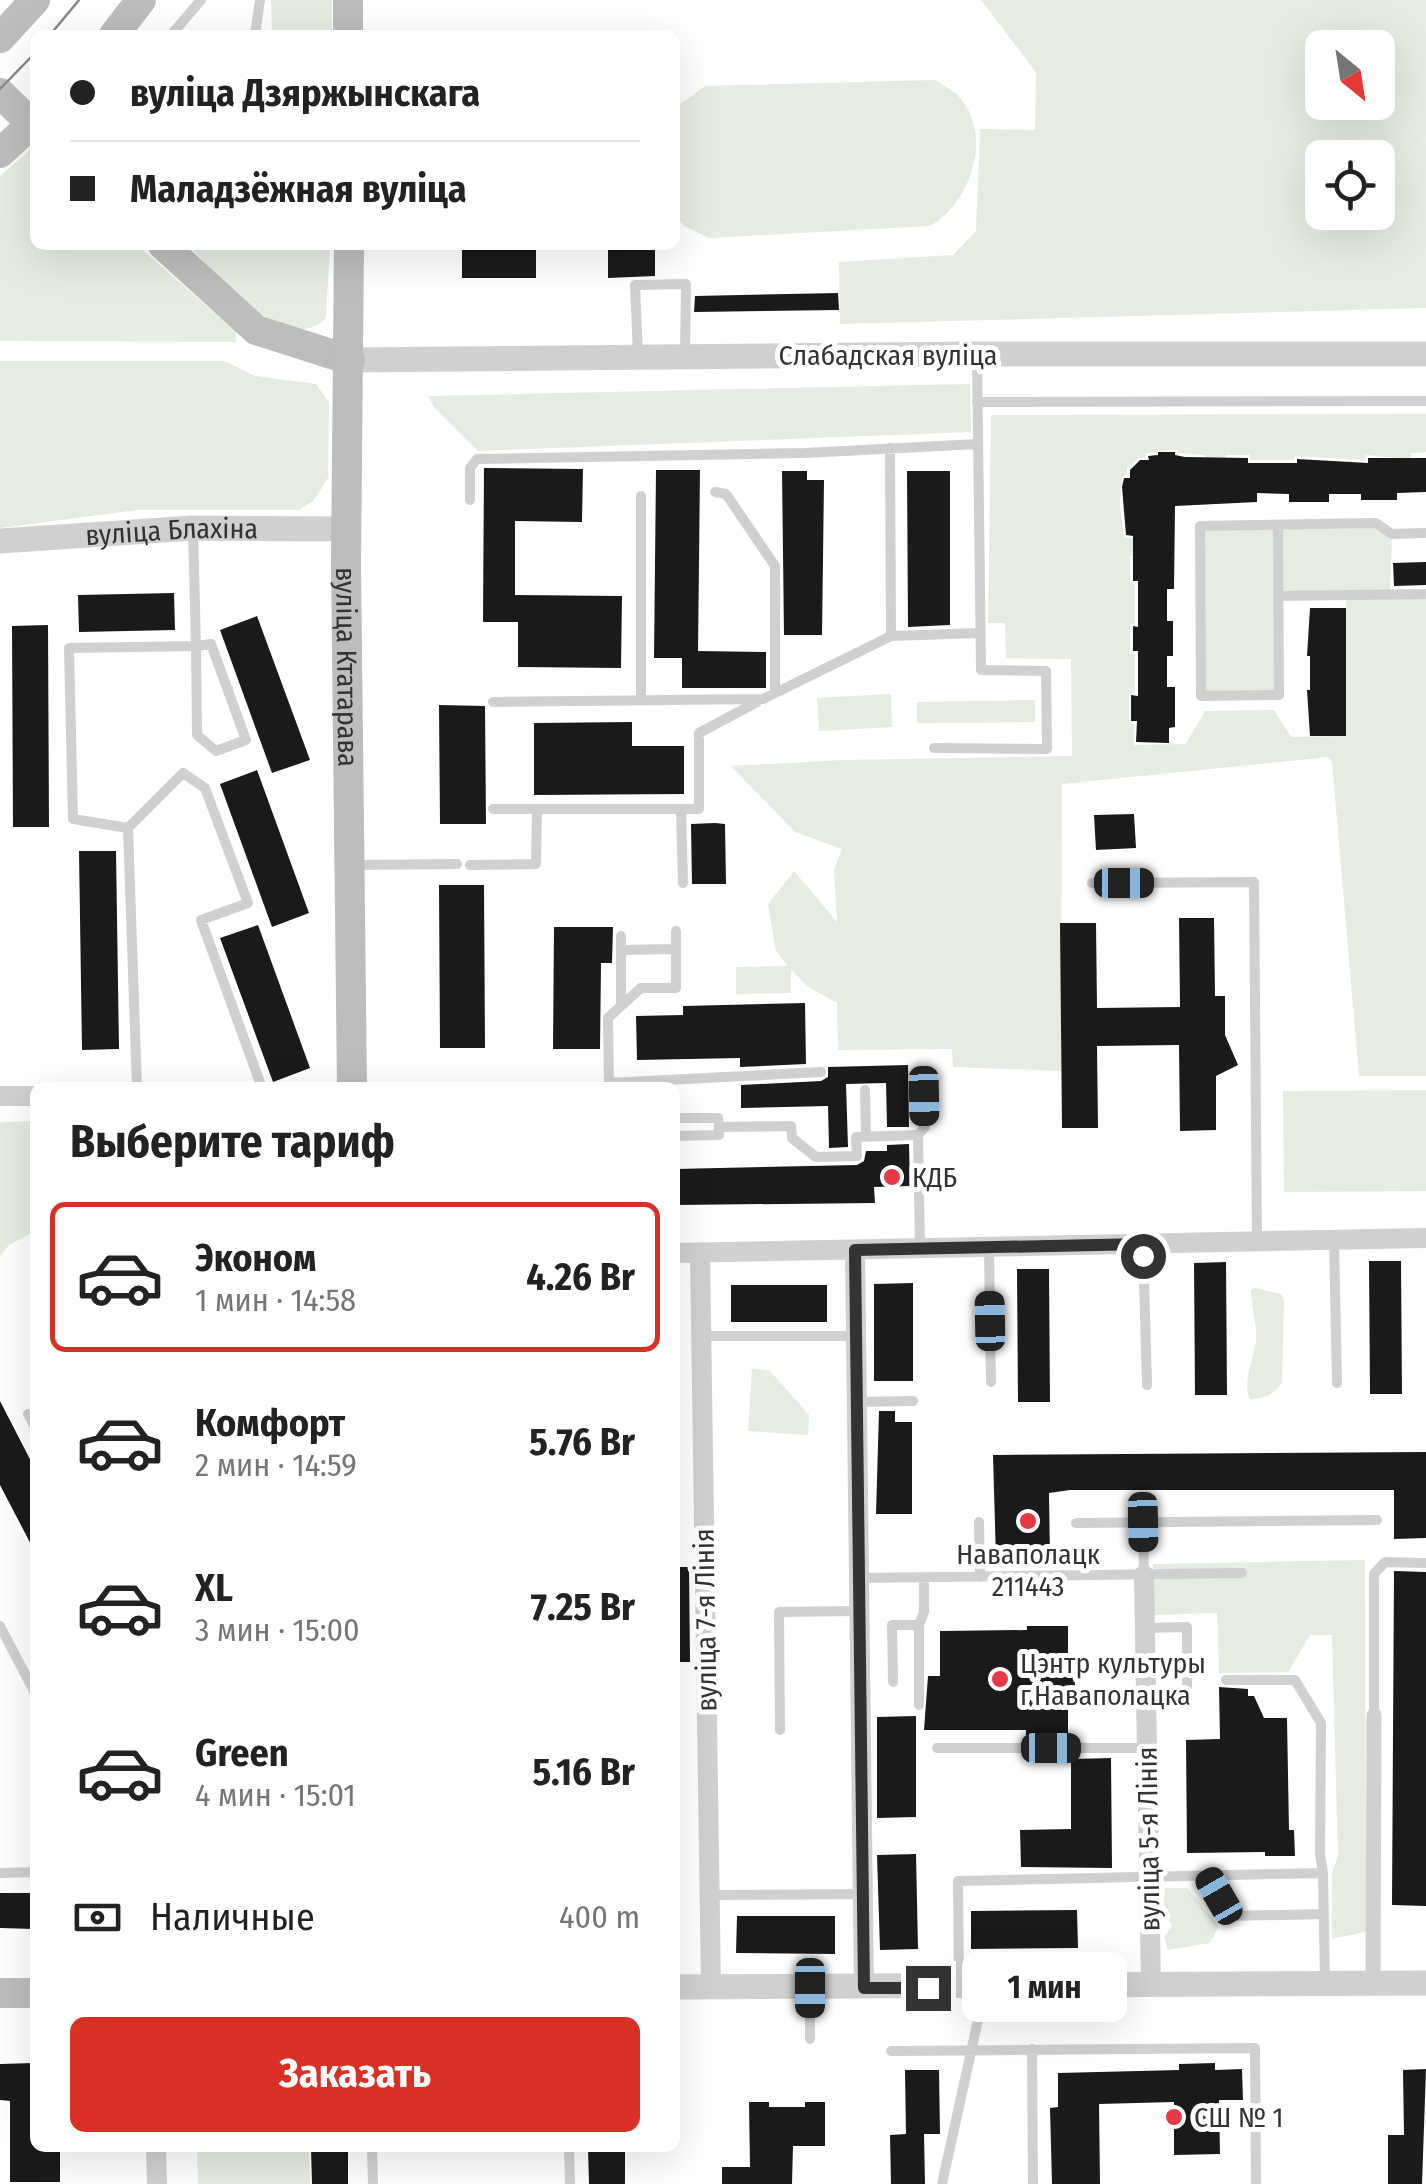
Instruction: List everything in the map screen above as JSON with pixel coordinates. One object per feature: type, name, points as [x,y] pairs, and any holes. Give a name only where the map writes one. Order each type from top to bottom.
[{"type":"main road","points":[[0,38],[35,0]]},
{"type":"main road","points":[[118,30],[141,0]]},
{"type":"main road","points":[[348,0],[348,30]]},
{"type":"main road","points":[[0,94],[30,120]]},
{"type":"main road","points":[[0,154],[30,128]]},
{"type":"main road","points":[[168,250],[256,330],[350,360]]},
{"type":"main road","name":"вуліца Ктатарава","points":[[349,250],[346,529],[352,1082]]},
{"type":"main road","points":[[0,1993],[30,1993]]},
{"type":"street","name":"Слабадская вуліца","points":[[350,360],[1426,354]]},
{"type":"street","name":"вуліца Блахіна","points":[[0,541],[194,528],[346,529]]},
{"type":"street","points":[[0,1096],[30,1096]]},
{"type":"street","points":[[680,1253],[1426,1238]]},
{"type":"street","points":[[855,1250],[864,1988]]},
{"type":"street","name":"вуліца 7-я Лінія","points":[[700,1253],[711,1987]]},
{"type":"street","name":"вуліца 5-я Лінія","points":[[1144,1574],[1150,1984]]},
{"type":"street","points":[[1373,1983],[1374,1715]]},
{"type":"street","points":[[680,1988],[1426,1982]]},
{"type":"street","points":[[156,2152],[156,2184]]},
{"type":"lane","points":[[174,30],[201,0]]},
{"type":"lane","points":[[256,30],[260,0]]},
{"type":"lane","points":[[638,357],[635,284],[686,284],[685,356]]},
{"type":"lane","points":[[934,748],[1047,749],[1046,670],[980,670],[977,354]]},
{"type":"lane","points":[[977,402],[1426,402]]},
{"type":"lane","points":[[470,500],[470,468],[477,460],[978,444]]},
{"type":"lane","points":[[890,448],[890,636]]},
{"type":"lane","points":[[715,492],[726,494],[775,566],[775,692]]},
{"type":"lane","points":[[640,496],[641,700]]},
{"type":"lane","points":[[1278,525],[1279,695],[1200,696],[1200,526],[1376,523],[1392,534],[1426,533]]},
{"type":"lane","points":[[128,828],[73,820],[69,648],[196,646],[211,644],[246,740],[216,751],[197,735],[196,646],[194,528]]},
{"type":"lane","points":[[1278,596],[1426,594]]},
{"type":"lane","points":[[493,809],[699,810],[699,732],[890,636],[980,633]]},
{"type":"lane","points":[[493,702],[763,699]]},
{"type":"lane","points":[[137,1082],[128,828],[183,773],[205,788],[248,903],[201,920],[260,1082]]},
{"type":"lane","points":[[470,865],[536,864],[537,809]]},
{"type":"lane","points":[[682,809],[683,883]]},
{"type":"lane","points":[[351,866],[457,864]]},
{"type":"lane","points":[[1092,884],[1254,882],[1256,1242]]},
{"type":"lane","points":[[609,1082],[608,1018],[641,988],[676,988],[676,931]]},
{"type":"lane","points":[[621,936],[621,1006]]},
{"type":"lane","points":[[621,950],[676,949]]},
{"type":"lane","points":[[658,1082],[821,1072]]},
{"type":"lane","points":[[865,1090],[866,1136]]},
{"type":"lane","points":[[920,1248],[918,1134],[924,1127],[924,1096]]},
{"type":"lane","points":[[680,1118],[718,1118],[719,1135],[680,1136]]},
{"type":"lane","points":[[718,1127],[791,1126],[792,1138],[816,1156],[856,1156],[856,1137],[918,1134]]},
{"type":"lane","points":[[1334,1240],[1337,1383]]},
{"type":"lane","points":[[1143,1244],[1148,1385]]},
{"type":"lane","points":[[990,1247],[992,1382]]},
{"type":"lane","points":[[701,1336],[856,1336]]},
{"type":"lane","points":[[857,1402],[914,1401]]},
{"type":"lane","points":[[28,1414],[30,1418]]},
{"type":"lane","points":[[1076,1523],[1377,1520]]},
{"type":"lane","points":[[979,1522],[980,1576]]},
{"type":"lane","points":[[1143,1522],[1144,1574]]},
{"type":"lane","points":[[1374,1715],[1374,1574],[1385,1562],[1426,1562]]},
{"type":"lane","points":[[859,1578],[1242,1573]]},
{"type":"lane","points":[[920,1704],[924,1577]]},
{"type":"lane","points":[[780,1730],[779,1612],[859,1611]]},
{"type":"lane","points":[[893,1682],[892,1626],[920,1625]]},
{"type":"lane","points":[[0,1626],[30,1683]]},
{"type":"lane","points":[[1145,1628],[1187,1627],[1188,1694]]},
{"type":"lane","points":[[1226,1680],[1294,1680],[1321,1723],[1320,1854],[1324,1873],[1325,1984]]},
{"type":"lane","points":[[937,1748],[1147,1748]]},
{"type":"lane","points":[[0,1873],[30,1872]]},
{"type":"lane","points":[[942,2184],[972,2050],[972,1988],[958,1881],[1324,1873]]},
{"type":"lane","points":[[1207,1875],[1231,1916],[1324,1914]]},
{"type":"lane","points":[[710,1895],[863,1894]]},
{"type":"lane","points":[[810,1988],[810,2039]]},
{"type":"lane","points":[[891,2050],[1255,2048],[1256,2184]]},
{"type":"lane","points":[[1032,2050],[1033,2184]]},
{"type":"lane","points":[[372,2152],[373,2184]]},
{"type":"lane","points":[[569,2152],[570,2184]]},
{"type":"shaded area","points":[[271,0],[332,0],[332,30],[272,30]]},
{"type":"shaded area","points":[[981,0],[1426,0],[1426,308],[840,324],[839,262],[953,255],[976,231],[980,129],[1035,130],[1036,72]]},
{"type":"shaded area","points":[[935,80],[959,96],[975,132],[976,150],[966,186],[944,216],[930,226],[709,238],[680,221],[680,104],[705,86]]},
{"type":"shaded area","points":[[30,150],[30,250],[143,250],[236,332],[236,342],[0,341],[0,176]]},
{"type":"shaded area","points":[[193,250],[330,250],[326,318],[309,328],[291,328],[272,321],[234,291]]},
{"type":"shaded area","points":[[0,361],[225,361],[255,376],[316,384],[329,402],[328,478],[313,501],[299,510],[137,510],[0,528]]},
{"type":"shaded area","points":[[970,384],[971,432],[478,451],[428,396]]},
{"type":"shaded area","points":[[1426,414],[1426,452],[1411,453],[1411,459],[1366,455],[1365,460],[1295,456],[1294,460],[1250,460],[1250,455],[1226,455],[1225,460],[1206,460],[1205,455],[1178,453],[1178,449],[1146,453],[1146,458],[1139,458],[1122,476],[1120,505],[1124,538],[1136,538],[1136,555],[1130,556],[1130,583],[1135,584],[1130,653],[1135,654],[1135,693],[1129,694],[1129,723],[1134,724],[1134,745],[1186,744],[1205,711],[1274,710],[1291,737],[1346,736],[1346,596],[1278,596],[1279,695],[1201,696],[1200,526],[1376,523],[1392,534],[1390,594],[1426,594],[1426,1076],[1359,1076],[1332,762],[1328,757],[1062,784],[1061,1071],[953,1067],[952,1049],[838,1050],[837,1003],[807,986],[791,969],[791,993],[736,994],[736,967],[788,966],[776,951],[768,904],[794,871],[837,922],[834,870],[842,849],[795,832],[731,766],[1072,756],[1071,659],[1006,658],[1005,623],[988,623],[991,415]]},
{"type":"shaded area","points":[[891,694],[892,727],[819,731],[817,698]]},
{"type":"shaded area","points":[[1035,700],[1035,722],[917,723],[917,702]]},
{"type":"shaded area","points":[[1426,1090],[1426,1191],[1284,1192],[1283,1091]]},
{"type":"shaded area","points":[[30,1121],[30,1234],[9,1245],[0,1256],[0,1122]]},
{"type":"shaded area","points":[[1254,1288],[1281,1294],[1284,1300],[1282,1382],[1269,1395],[1250,1399],[1248,1378],[1256,1336],[1251,1296]]},
{"type":"shaded area","points":[[752,1369],[770,1371],[809,1415],[808,1435],[748,1431]]},
{"type":"shaded area","points":[[1365,1560],[1369,1931],[1332,1939],[1332,1873],[1338,1856],[1332,1635],[1310,1635],[1288,1672],[1219,1673],[1217,1613],[1154,1615],[1153,1564]]},
{"type":"shaded area","points":[[1165,1888],[1187,1888],[1219,1926],[1210,1943],[1168,1950],[1164,1937],[1172,1926],[1163,1911]]},
{"type":"shaded area","points":[[197,2152],[309,2152],[310,2184],[198,2184]]},
{"type":"building","points":[[462,250],[536,250],[536,278],[462,278]]},
{"type":"building","points":[[608,250],[655,250],[655,276],[608,278]]},
{"type":"building","points":[[838,293],[839,310],[694,312],[695,296]]},
{"type":"building","points":[[1175,452],[1185,457],[1248,458],[1248,463],[1297,463],[1297,459],[1368,463],[1368,458],[1426,458],[1426,492],[1397,493],[1397,500],[1361,500],[1361,494],[1329,494],[1329,502],[1289,502],[1289,494],[1257,493],[1257,502],[1175,506],[1174,589],[1167,589],[1167,621],[1173,621],[1173,656],[1167,656],[1167,687],[1175,687],[1175,727],[1169,728],[1169,743],[1136,742],[1137,721],[1131,721],[1131,695],[1138,696],[1138,651],[1133,651],[1133,626],[1138,627],[1138,581],[1133,581],[1133,536],[1126,535],[1122,487],[1124,478],[1130,478],[1130,470],[1140,460],[1149,460],[1148,456]]},
{"type":"building","points":[[484,468],[583,469],[582,522],[515,521],[515,595],[622,596],[621,668],[518,667],[518,622],[483,622]]},
{"type":"building","points":[[656,470],[700,470],[698,651],[766,652],[766,688],[682,688],[682,658],[654,658]]},
{"type":"building","points":[[782,471],[807,471],[807,480],[824,480],[822,635],[784,635]]},
{"type":"building","points":[[907,471],[950,471],[950,625],[908,627]]},
{"type":"building","points":[[1426,562],[1426,585],[1394,586],[1393,563]]},
{"type":"building","points":[[174,593],[175,630],[79,632],[78,595]]},
{"type":"building","points":[[1310,608],[1346,608],[1346,736],[1310,736]]},
{"type":"building","points":[[257,616],[310,760],[272,773],[220,630]]},
{"type":"building","points":[[48,625],[49,827],[13,827],[12,626]]},
{"type":"building","points":[[439,705],[485,706],[486,824],[440,824]]},
{"type":"building","points":[[632,722],[632,746],[684,746],[684,794],[534,795],[534,723]]},
{"type":"building","points":[[257,770],[309,913],[272,927],[220,784]]},
{"type":"building","points":[[1134,814],[1136,848],[1096,850],[1094,815]]},
{"type":"building","points":[[691,824],[725,824],[726,884],[692,884]]},
{"type":"building","points":[[79,851],[116,851],[119,1049],[82,1050]]},
{"type":"building","points":[[439,885],[484,885],[485,1048],[440,1048]]},
{"type":"building","points":[[1179,918],[1214,918],[1215,996],[1225,996],[1225,1035],[1238,1065],[1216,1076],[1216,1130],[1180,1131],[1179,1045],[1097,1046],[1098,1128],[1062,1128],[1060,923],[1096,923],[1097,1008],[1180,1007]]},
{"type":"building","points":[[258,925],[310,1068],[273,1082],[220,938]]},
{"type":"building","points":[[554,927],[613,927],[612,963],[601,963],[600,1049],[553,1049]]},
{"type":"building","points":[[805,1003],[806,1064],[740,1067],[740,1058],[637,1060],[636,1016],[683,1015],[683,1006]]},
{"type":"building","points":[[908,1065],[909,1127],[887,1127],[886,1083],[846,1084],[848,1147],[829,1148],[828,1106],[741,1108],[741,1085],[821,1081],[828,1077],[828,1067]]},
{"type":"building","points":[[909,1144],[910,1186],[874,1187],[875,1203],[680,1205],[680,1169],[857,1165],[864,1161],[866,1151],[887,1151],[887,1145]]},
{"type":"building","points":[[1369,1261],[1401,1261],[1402,1394],[1370,1394]]},
{"type":"building","points":[[1226,1262],[1227,1395],[1195,1395],[1194,1263]]},
{"type":"building","points":[[1017,1269],[1049,1269],[1050,1402],[1018,1402]]},
{"type":"building","points":[[913,1283],[913,1381],[874,1381],[874,1284]]},
{"type":"building","points":[[731,1285],[827,1285],[827,1322],[731,1322]]},
{"type":"building","points":[[0,1401],[30,1459],[30,1542],[0,1485]]},
{"type":"building","points":[[879,1411],[895,1411],[895,1422],[912,1422],[912,1514],[876,1514]]},
{"type":"building","points":[[1426,1452],[1426,1538],[1394,1539],[1394,1490],[1070,1490],[1049,1493],[1050,1558],[996,1559],[993,1455]]},
{"type":"building","points":[[680,1567],[689,1567],[690,1662],[680,1662]]},
{"type":"building","points":[[1394,1571],[1426,1572],[1426,1906],[1392,1905]]},
{"type":"building","name":"Цэнтр культуры г.Наваполацка","points":[[1027,1626],[1068,1626],[1068,1667],[1075,1667],[1075,1699],[1068,1699],[1068,1735],[1026,1735],[1026,1730],[924,1730],[928,1676],[940,1676],[940,1631],[1027,1630]]},
{"type":"building","points":[[1219,1687],[1248,1689],[1248,1696],[1254,1696],[1264,1718],[1287,1718],[1289,1830],[1294,1830],[1295,1856],[1265,1856],[1265,1852],[1187,1853],[1186,1740],[1220,1739]]},
{"type":"building","points":[[916,1716],[916,1817],[877,1818],[877,1717]]},
{"type":"building","points":[[1111,1758],[1112,1868],[1021,1867],[1020,1830],[1071,1829],[1071,1759]]},
{"type":"building","points":[[916,1854],[918,1949],[880,1950],[877,1855]]},
{"type":"building","points":[[0,1893],[30,1893],[30,1929],[0,1928]]},
{"type":"building","points":[[1077,1910],[1078,1948],[971,1949],[971,1911]]},
{"type":"building","points":[[737,1916],[835,1916],[835,1954],[736,1953]]},
{"type":"building","points":[[30,2063],[30,2152],[60,2152],[60,2182],[10,2182],[10,2101],[0,2100],[0,2064]]},
{"type":"building","points":[[1215,2063],[1215,2070],[1242,2069],[1243,2100],[1219,2100],[1220,2154],[1174,2155],[1174,2102],[1099,2104],[1100,2184],[1052,2184],[1050,2108],[1058,2107],[1058,2073],[1179,2070],[1179,2064]]},
{"type":"building","points":[[1426,2069],[1422,2184],[1388,2184],[1388,2135],[1404,2135],[1403,2070]]},
{"type":"building","points":[[905,2070],[939,2070],[940,2134],[924,2134],[925,2184],[891,2184],[890,2135],[906,2134]]},
{"type":"building","points":[[749,2102],[769,2102],[769,2107],[805,2107],[805,2102],[825,2102],[825,2146],[793,2146],[792,2184],[722,2184],[722,2167],[750,2167]]},
{"type":"building","points":[[311,2152],[348,2152],[348,2184],[312,2184]]},
{"type":"building","points":[[588,2152],[625,2152],[625,2184],[589,2184]]},
{"type":"tram line","points":[[54,30],[79,0]]},
{"type":"tram line","points":[[0,89],[30,58]]},
{"type":"place","name":"КДБ","points":[[892,1177]]},
{"type":"place","name":"Наваполацк 211443","points":[[1028,1521]]},
{"type":"place","name":"Цэнтр культуры г.Наваполацка","points":[[1000,1679]]},
{"type":"place","name":"СШ № 1","points":[[1174,2117]]},
{"type":"route","points":[[928,1988],[864,1988],[855,1250],[1143,1244],[1143,1256]]}]
